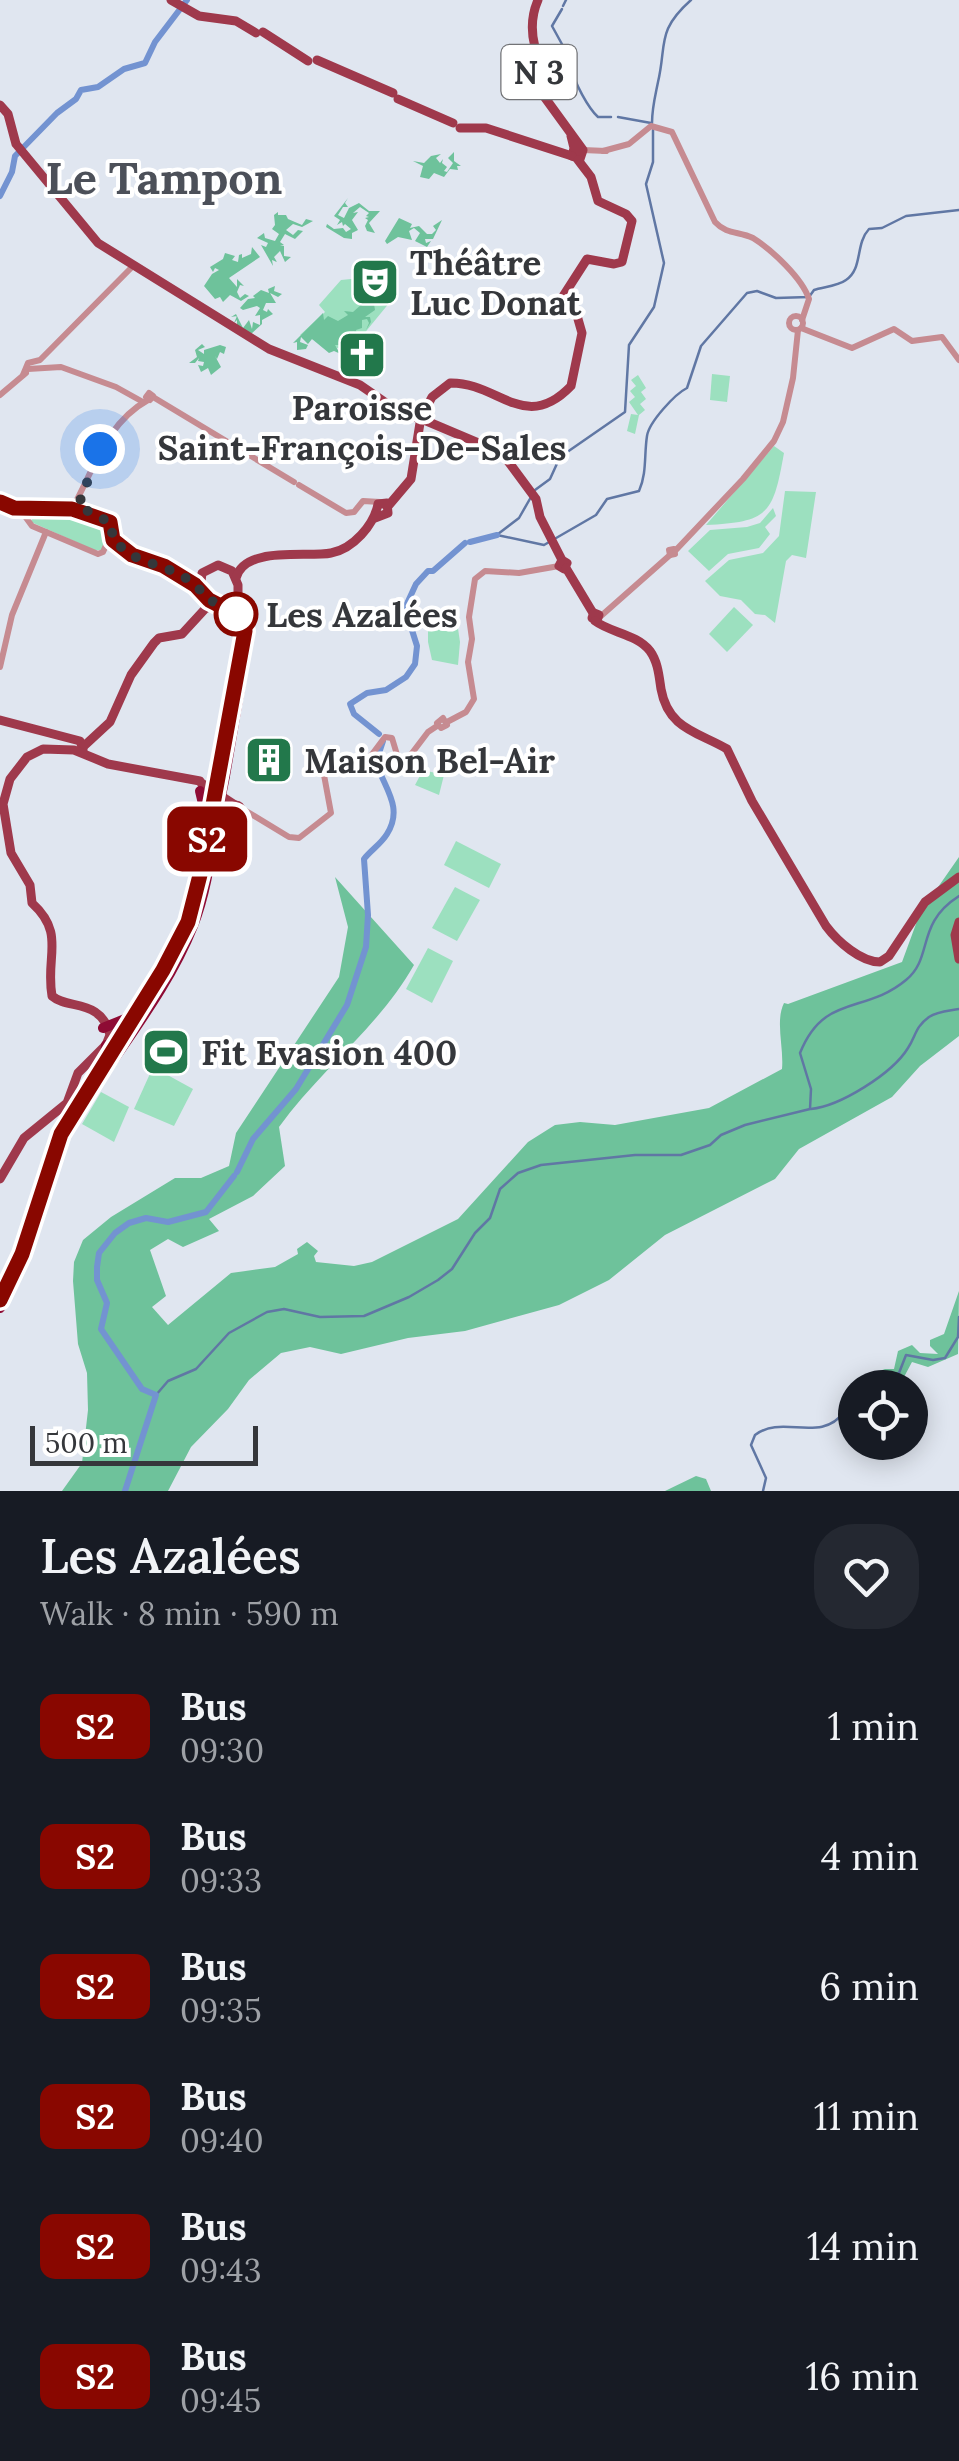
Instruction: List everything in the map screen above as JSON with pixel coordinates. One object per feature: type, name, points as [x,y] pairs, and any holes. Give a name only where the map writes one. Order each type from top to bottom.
[{"type":"highway","points":[[0,1308],[27,1256],[66,1136],[190,933],[202,898],[216,804],[250,635],[238,601]]},
{"type":"highway","points":[[221,606],[241,620],[245,631],[225,736],[222,775]]},
{"type":"highway","points":[[197,785],[205,812],[207,855]]},
{"type":"highway","points":[[78,1103],[170,958],[188,922],[217,823],[238,810]]},
{"type":"highway","points":[[104,1023],[125,1020],[134,1012],[170,958]]},
{"type":"highway","points":[[0,1300],[22,1254],[54,1151],[105,1055],[106,1045]]},
{"type":"main road","name":"N 3","points":[[421,419],[437,392],[450,383],[476,387],[526,407],[565,392],[571,386],[582,328],[576,312],[561,306],[560,301],[587,259],[622,262],[632,222],[626,214],[598,200],[570,136],[535,84],[542,66],[532,45],[538,0]]},
{"type":"main road","points":[[181,7],[237,19],[312,61],[458,126],[486,128],[578,154]]},
{"type":"main road","points":[[0,105],[8,114],[16,144],[86,233],[136,268],[269,349],[502,453],[532,493],[562,564],[598,618],[650,651],[664,701],[677,722],[697,737],[727,749],[752,801],[833,936],[875,964],[889,956],[924,902],[959,877]]},
{"type":"main road","points":[[0,1179],[24,1138],[64,1106],[78,1073],[110,1036],[104,1023],[82,1004],[59,1002],[52,996],[49,965],[54,934],[44,913],[32,903],[30,884],[11,853],[2,804],[6,786],[22,761],[39,750],[79,746],[110,722],[131,675],[154,642],[182,634],[200,614],[238,601],[239,569],[289,552],[333,553],[358,538],[382,506],[411,479],[421,419]]},
{"type":"main road","points":[[200,614],[198,586],[208,568],[238,560],[247,564]]},
{"type":"main road","points":[[228,564],[236,578]]},
{"type":"main road","points":[[198,586],[221,606]]},
{"type":"main road","points":[[0,720],[39,728],[79,746],[103,763],[197,785],[238,810]]},
{"type":"main road","points":[[959,922],[955,934],[959,959]]},
{"type":"street","points":[[578,154],[628,144],[644,130],[662,128],[671,137],[717,229],[752,241],[784,268],[808,297],[780,422],[772,439],[671,552],[598,618]]},
{"type":"street","points":[[0,395],[34,368],[136,268]]},
{"type":"street","points":[[800,326],[849,348],[862,346],[894,328],[916,342],[942,337],[959,360]]},
{"type":"street","points":[[34,368],[68,370],[147,400],[346,512],[354,512],[363,501],[382,506]]},
{"type":"street","points":[[72,509],[97,455],[147,400]]},
{"type":"street","points":[[84,512],[77,504],[97,455]]},
{"type":"street","points":[[0,502],[27,511],[84,512],[110,522],[111,537],[98,554],[30,525],[27,511]]},
{"type":"street","points":[[0,667],[12,615],[46,532]]},
{"type":"street","points":[[111,537],[132,555],[164,566],[198,586]]},
{"type":"street","points":[[238,810],[289,838],[300,838],[332,814],[324,775],[328,768],[364,766],[385,736],[392,738],[398,758],[406,761],[440,719],[447,722],[470,708],[475,694],[468,667],[475,579],[485,571],[520,573],[562,564]]},
{"type":"green space","points":[[454,152],[454,161],[461,166],[457,166],[458,170],[450,169],[444,177],[434,173],[429,179],[420,177],[423,166],[413,161],[424,163],[441,154],[436,158],[440,163],[443,159],[447,172],[453,163],[448,158]]},
{"type":"green space","points":[[348,198],[348,207],[343,207],[338,215],[344,218],[349,208],[359,203],[369,211],[380,211],[369,223],[375,233],[367,231],[365,218],[369,213],[360,207],[353,213],[358,212],[352,220],[358,230],[352,233],[352,239],[326,227],[327,224],[334,229],[343,228],[346,232],[351,229],[342,222],[337,225],[340,220],[334,216]]},
{"type":"green space","points":[[278,212],[302,225],[306,219],[313,221],[302,227],[293,224],[286,230],[293,235],[303,231],[295,239],[285,234],[280,242],[284,245],[280,245],[284,246],[284,256],[291,257],[285,262],[280,251],[274,257],[277,262],[272,260],[273,266],[261,245],[266,247],[268,243],[257,238],[264,233],[265,238],[275,241],[279,234],[272,229]]},
{"type":"green space","points":[[399,218],[412,224],[410,228],[419,226],[427,234],[432,234],[436,230],[433,226],[442,220],[433,239],[425,239],[426,243],[431,241],[427,247],[415,241],[420,233],[414,228],[409,231],[412,240],[398,237],[387,244],[385,241]]},
{"type":"green space","points":[[252,247],[260,257],[229,278],[237,287],[237,279],[244,286],[240,285],[237,292],[240,298],[249,296],[241,301],[230,295],[223,302],[220,297],[215,299],[204,286],[219,270],[215,268],[213,272],[210,267],[223,259],[225,253],[235,256],[232,260],[238,262],[239,255],[242,258],[251,254]]},
{"type":"green space","points":[[376,266],[390,275],[379,293],[390,302],[349,352],[300,335],[325,312],[319,305],[341,280],[361,278]]},
{"type":"green space","points":[[275,286],[274,291],[282,294],[278,297],[270,293],[276,303],[266,303],[263,310],[273,314],[251,334],[237,325],[237,320],[234,323],[237,316],[243,328],[249,320],[252,329],[253,322],[260,325],[260,315],[255,316],[260,308],[240,308],[261,290],[269,293],[268,289]]},
{"type":"green space","points":[[371,294],[381,295],[387,306],[374,304],[379,297],[373,299]]},
{"type":"green space","points":[[361,299],[374,304],[375,310],[365,317],[370,317],[371,322],[366,330],[367,319],[356,330],[358,338],[353,331],[344,339],[350,339],[354,345],[351,349],[342,342],[335,345],[339,352],[345,351],[343,355],[329,353],[312,339],[308,344],[301,337],[300,342],[308,345],[306,349],[297,350],[297,342],[293,343],[323,313],[324,320],[328,316],[338,321],[348,315],[344,311],[353,312],[362,304]]},
{"type":"green space","points":[[202,344],[205,347],[198,350],[204,354],[204,350],[226,347],[224,354],[220,352],[217,359],[215,356],[221,367],[211,375],[208,368],[201,372],[198,365],[203,366],[204,362],[199,358],[189,363],[197,357],[195,350]]},
{"type":"green space","points":[[712,374],[730,376],[727,402],[710,400]]},
{"type":"green space","points":[[638,375],[646,388],[641,392],[646,399],[640,404],[645,410],[639,415],[635,434],[627,431],[631,414],[638,415],[629,402],[635,397],[630,391],[636,386],[631,380]]},
{"type":"green space","points":[[774,446],[784,453],[776,490],[764,511],[743,521],[706,525]]},
{"type":"green space","points":[[785,491],[816,492],[806,558],[792,555],[786,561],[775,623],[765,615],[755,614],[741,600],[720,596],[705,581],[729,560],[763,553],[779,536]]},
{"type":"green space","points":[[773,508],[776,516],[765,527],[770,534],[759,548],[728,554],[709,571],[688,551],[710,530],[760,523]]},
{"type":"green space","points":[[35,510],[94,519],[109,530],[102,550],[31,522]]},
{"type":"green space","points":[[428,606],[456,615],[458,665],[432,660]]},
{"type":"green space","points":[[734,607],[753,625],[727,652],[709,634]]},
{"type":"green space","points":[[423,770],[444,775],[439,795],[415,785]]},
{"type":"green space","points":[[456,841],[501,864],[489,888],[444,865]]},
{"type":"green space","points":[[959,857],[959,1036],[920,1066],[892,1097],[799,1149],[775,1179],[665,1235],[609,1280],[559,1305],[465,1331],[408,1338],[341,1354],[310,1347],[281,1353],[249,1380],[228,1409],[191,1447],[168,1491],[62,1491],[82,1463],[88,1410],[87,1373],[78,1344],[73,1281],[74,1262],[83,1240],[111,1217],[175,1178],[201,1178],[229,1166],[236,1133],[339,977],[348,927],[335,877],[414,965],[384,1008],[279,1127],[285,1166],[253,1196],[209,1219],[219,1231],[183,1247],[168,1239],[150,1250],[166,1296],[152,1307],[168,1325],[231,1273],[275,1267],[298,1254],[297,1249],[307,1242],[318,1251],[314,1256],[316,1262],[354,1266],[372,1262],[458,1219],[528,1142],[555,1125],[615,1125],[709,1108],[782,1069],[780,1018],[784,1003],[902,962],[920,913]]},
{"type":"green space","points":[[455,887],[480,900],[457,941],[432,928]]},
{"type":"green space","points":[[428,948],[453,961],[432,1003],[406,989]]},
{"type":"green space","points":[[153,1067],[193,1089],[174,1126],[134,1109]]},
{"type":"green space","points":[[101,1092],[129,1107],[114,1142],[82,1124]]},
{"type":"green space","points":[[959,1291],[958,1354],[928,1367],[912,1362],[908,1370],[882,1370],[894,1369],[898,1351],[912,1345],[920,1353],[938,1354],[930,1340],[944,1334]]},
{"type":"green space","points":[[696,1476],[706,1479],[711,1491],[665,1491]]},
{"type":"waterway","points":[[0,196],[15,156],[81,90],[98,87],[124,69],[145,63],[155,42],[187,0]]},
{"type":"waterway","points":[[563,6],[566,0]]},
{"type":"waterway","points":[[652,123],[665,38],[672,21],[691,0]]},
{"type":"waterway","points":[[562,9],[552,26],[574,66]]},
{"type":"waterway","points":[[573,70],[594,113],[611,117]]},
{"type":"waterway","points":[[618,117],[651,123]]},
{"type":"waterway","points":[[535,490],[550,479],[560,457],[625,412],[629,345],[654,307],[664,263],[646,184],[653,162],[653,130]]},
{"type":"waterway","points":[[497,535],[544,545],[596,515],[607,499],[639,491],[652,423],[687,388],[701,346],[747,293],[757,291],[776,298],[809,297],[814,290],[839,284],[851,275],[869,229],[882,228],[906,216],[959,210]]},
{"type":"waterway","points":[[498,534],[519,518],[531,497]]},
{"type":"waterway","points":[[470,542],[497,535]]},
{"type":"waterway","points":[[379,734],[354,714],[350,704],[367,693],[386,690],[406,677],[415,664],[417,646],[405,608],[416,584],[465,543]]},
{"type":"waterway","points":[[237,1172],[253,1139],[296,1089],[347,1005],[366,947],[364,859],[387,834],[394,815],[376,762],[383,741]]},
{"type":"waterway","points":[[156,1395],[168,1381],[196,1369],[229,1333],[267,1312],[284,1309],[320,1317],[364,1316],[438,1280],[452,1269],[475,1233],[490,1218],[500,1189],[518,1173],[541,1165],[635,1155],[681,1155],[710,1145],[721,1135],[745,1125],[810,1109],[811,1089],[800,1053],[810,1034],[833,1013],[875,998],[906,980],[920,961],[936,918],[959,896]]},
{"type":"waterway","points":[[811,1109],[836,1102],[864,1087],[900,1058],[924,1021],[959,1009]]},
{"type":"waterway","points":[[125,1491],[156,1395],[142,1389],[101,1329],[107,1303],[97,1280],[99,1253],[129,1223],[146,1218],[168,1222],[206,1212],[234,1176]]},
{"type":"waterway","points":[[763,1491],[766,1478],[751,1445],[755,1435],[777,1427],[824,1426],[844,1412],[857,1383],[899,1373],[906,1355],[945,1358],[958,1337],[959,1317]]},
{"type":"bus line","name":"S2","points":[[0,502],[14,508],[72,509],[110,522],[113,540],[132,555],[164,566],[195,585],[209,600],[236,614],[245,631],[188,922],[175,950],[61,1134],[22,1254],[0,1300]]},
{"type":"place","name":"Théâtre Luc Donat","points":[[375,282]]},
{"type":"place","name":"Paroisse Saint-François-De-Sales","points":[[362,355]]},
{"type":"place","name":"Les Azalées","points":[[236,614]]},
{"type":"place","name":"Maison Bel-Air","points":[[269,760]]},
{"type":"place","name":"Fit Evasion 400","points":[[166,1052]]},
{"type":"district","name":"Le Tampon","points":[[164,177]]},
{"type":"route","points":[[100,449],[78,506],[111,523],[113,540],[132,555],[164,566],[195,585],[212,602],[232,606],[236,614]]}]
